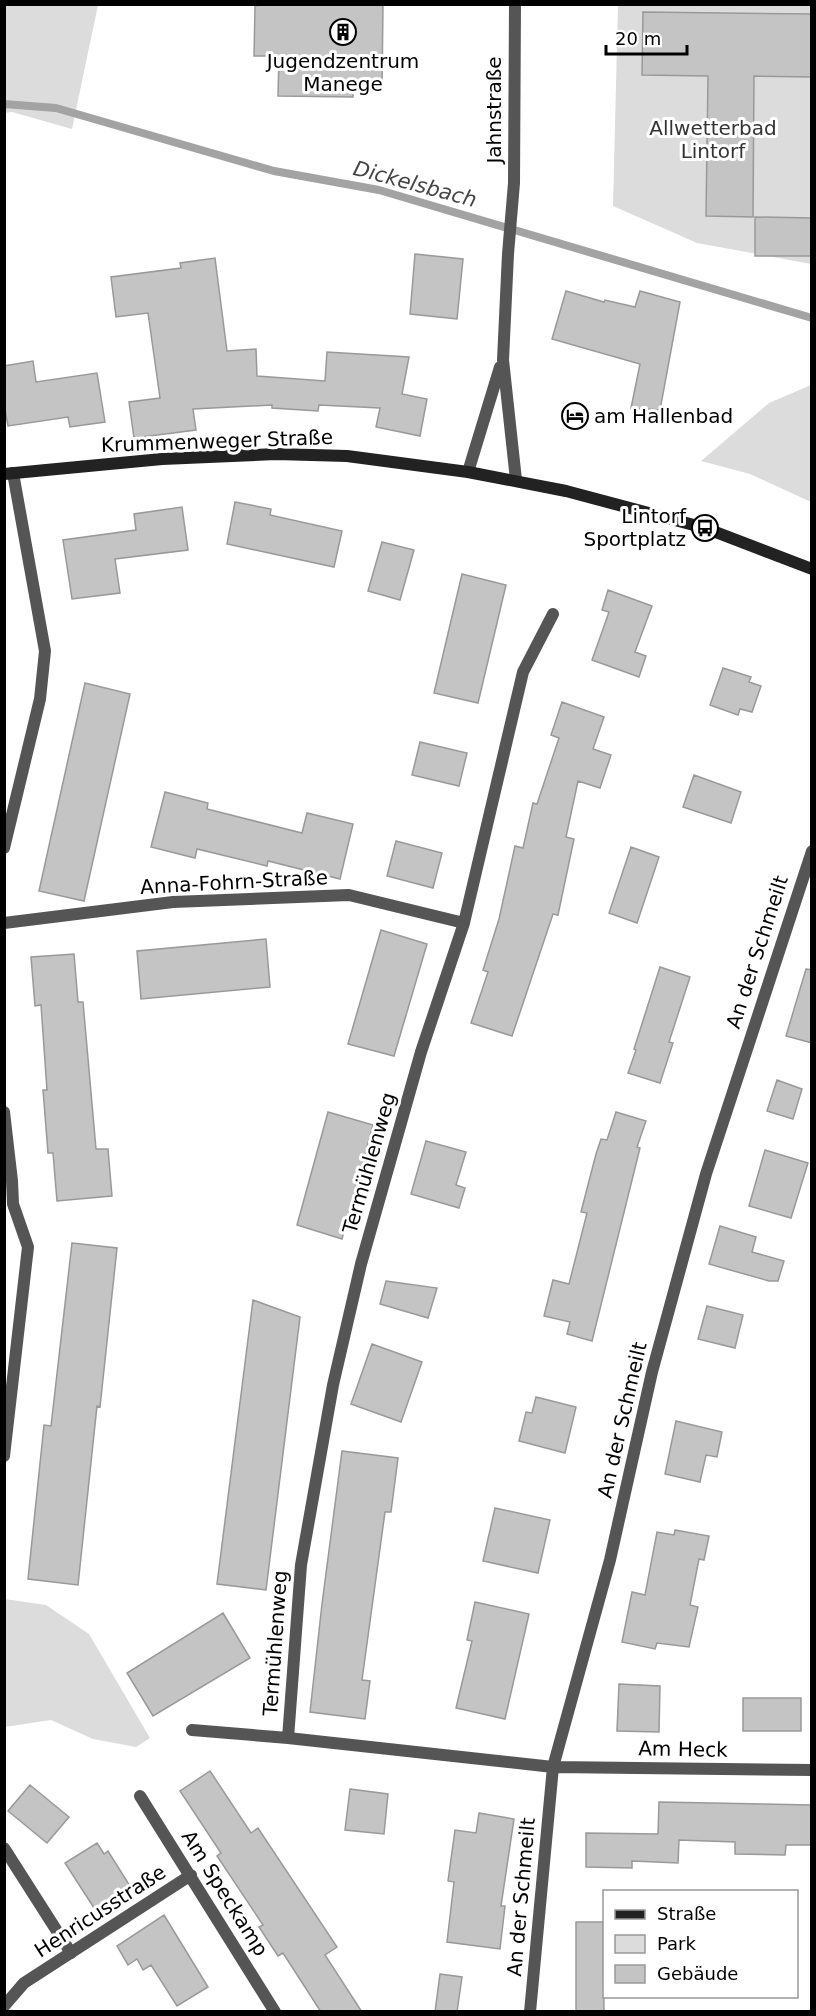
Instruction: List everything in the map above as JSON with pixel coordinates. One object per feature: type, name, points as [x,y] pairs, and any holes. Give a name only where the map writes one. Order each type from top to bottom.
[{"type":"main road","name":"Krummenweger Straße","points":[[9,474],[162,459],[276,454],[347,456],[468,472],[566,491],[705,528],[812,569]]},
{"type":"street","name":"Jahnstraße","points":[[514,4],[513,194],[502,360],[516,480]]},
{"type":"street","name":"Jahnstraße","points":[[468,472],[502,360]]},
{"type":"street","points":[[4,848],[40,699],[45,651],[9,474]]},
{"type":"street","name":"Termühlenweg","points":[[288,1738],[300,1565],[333,1385],[361,1263],[421,1052],[464,922],[523,672],[553,614]]},
{"type":"street","name":"An der Schmeilt","points":[[530,2012],[553,1767],[610,1560],[652,1372],[706,1174],[812,851]]},
{"type":"street","name":"Anna-Fohrn-Straße","points":[[4,923],[172,902],[349,895],[464,922]]},
{"type":"street","points":[[4,1112],[13,1204],[28,1247],[4,1456]]},
{"type":"street","name":"Termühlenweg","points":[[192,1730],[288,1738],[553,1767]]},
{"type":"street","name":"Am Heck","points":[[553,1767],[812,1770]]},
{"type":"street","name":"Am Speckamp","points":[[140,1796],[275,2012]]},
{"type":"street","points":[[4,1848],[70,1953]]},
{"type":"street","name":"Henricusstraße","points":[[4,2006],[24,1983],[191,1875]]},
{"type":"green space","points":[[5,4],[98,5],[72,129],[12,112],[5,113]]},
{"type":"green space","name":"Allwetterbad Lintorf","points":[[618,5],[811,5],[811,264],[697,243],[613,206]]},
{"type":"green space","points":[[811,385],[811,502],[750,474],[701,461],[769,403]]},
{"type":"green space","points":[[5,1599],[46,1605],[89,1634],[150,1738],[136,1747],[93,1739],[51,1720],[5,1727]]},
{"type":"building","name":"Jugendzentrum Manege","points":[[267,4],[383,4],[382,88],[353,88],[353,97],[278,96],[279,56],[254,56],[255,6]]},
{"type":"building","points":[[643,12],[812,14],[812,77],[754,76],[753,217],[706,216],[708,76],[642,75]]},
{"type":"building","points":[[755,217],[812,218],[812,256],[755,256]]},
{"type":"building","points":[[415,254],[463,259],[457,319],[410,314]]},
{"type":"building","points":[[215,258],[227,351],[256,349],[257,376],[325,381],[327,352],[409,357],[402,394],[427,399],[420,436],[376,427],[380,408],[319,405],[318,411],[272,408],[272,405],[193,409],[196,430],[134,438],[129,402],[160,398],[148,313],[116,317],[111,277],[181,268],[180,263]]},
{"type":"building","points":[[566,291],[604,302],[605,300],[635,307],[640,291],[680,302],[660,410],[631,408],[640,364],[552,339]]},
{"type":"building","points":[[33,361],[36,382],[97,373],[105,422],[70,427],[68,417],[8,426],[4,404],[4,366]]},
{"type":"building","points":[[235,502],[271,509],[270,515],[342,531],[334,567],[227,544]]},
{"type":"building","points":[[182,507],[188,550],[115,559],[120,593],[72,599],[63,540],[136,530],[134,514]]},
{"type":"building","points":[[382,542],[414,550],[400,600],[368,591]]},
{"type":"building","points":[[462,574],[506,585],[478,703],[434,693]]},
{"type":"building","points":[[608,590],[652,606],[635,652],[646,656],[639,677],[592,660],[609,612],[602,610]]},
{"type":"building","points":[[723,668],[751,677],[749,682],[761,686],[752,712],[740,709],[738,715],[710,705]]},
{"type":"building","points":[[85,683],[130,694],[84,901],[39,891]]},
{"type":"building","points":[[562,702],[604,717],[593,749],[611,755],[600,788],[578,781],[566,837],[574,839],[558,915],[553,914],[512,1036],[471,1023],[488,972],[483,970],[499,919],[515,846],[523,848],[533,803],[537,804],[559,738],[551,735]]},
{"type":"building","points":[[420,742],[467,753],[459,786],[412,775]]},
{"type":"building","points":[[694,775],[741,792],[731,823],[683,807]]},
{"type":"building","points":[[165,792],[208,803],[207,809],[302,833],[307,813],[353,824],[340,879],[268,861],[267,866],[197,849],[195,858],[151,847]]},
{"type":"building","points":[[396,841],[442,853],[433,888],[387,876]]},
{"type":"building","points":[[631,847],[659,857],[637,923],[609,913]]},
{"type":"building","points":[[381,930],[427,944],[394,1056],[348,1044]]},
{"type":"building","points":[[266,939],[270,987],[141,999],[137,951]]},
{"type":"building","points":[[74,954],[78,1002],[83,1002],[96,1149],[108,1149],[112,1196],[57,1201],[53,1153],[48,1153],[43,1090],[47,1090],[41,1005],[35,1006],[31,957]]},
{"type":"building","points":[[660,967],[690,977],[669,1042],[673,1043],[660,1083],[628,1073]]},
{"type":"building","points":[[806,969],[812,970],[812,1043],[786,1036]]},
{"type":"building","points":[[777,1080],[802,1089],[793,1119],[767,1111]]},
{"type":"building","points":[[328,1112],[373,1125],[342,1239],[297,1225]]},
{"type":"building","points":[[616,1112],[646,1121],[637,1147],[640,1148],[592,1341],[567,1334],[570,1322],[544,1316],[553,1280],[569,1284],[587,1213],[581,1212],[596,1154],[601,1139],[607,1140]]},
{"type":"building","points":[[426,1141],[466,1152],[456,1185],[465,1188],[459,1208],[411,1194]]},
{"type":"building","points":[[765,1150],[808,1163],[791,1218],[749,1206]]},
{"type":"building","points":[[720,1226],[756,1237],[752,1252],[784,1261],[778,1281],[769,1281],[709,1264]]},
{"type":"building","points":[[72,1243],[117,1248],[78,1585],[28,1579],[44,1425],[51,1426]]},
{"type":"building","points":[[386,1281],[437,1288],[428,1318],[380,1304]]},
{"type":"building","points":[[253,1300],[300,1317],[266,1590],[217,1584]]},
{"type":"building","points":[[707,1306],[743,1315],[735,1348],[698,1339]]},
{"type":"building","points":[[372,1344],[422,1362],[401,1422],[351,1404]]},
{"type":"building","points":[[536,1397],[576,1407],[565,1453],[519,1441],[526,1412],[532,1413]]},
{"type":"building","points":[[676,1421],[722,1432],[717,1457],[706,1455],[700,1482],[665,1474]]},
{"type":"building","points":[[342,1451],[398,1458],[391,1512],[385,1512],[362,1680],[370,1681],[365,1719],[310,1712]]},
{"type":"building","points":[[495,1508],[550,1520],[538,1573],[483,1561]]},
{"type":"building","points":[[675,1530],[709,1536],[704,1560],[699,1559],[690,1605],[698,1607],[689,1647],[657,1643],[655,1649],[622,1642],[632,1592],[645,1595],[657,1532],[674,1535]]},
{"type":"building","points":[[475,1602],[529,1614],[505,1719],[456,1708],[472,1641],[467,1640]]},
{"type":"building","points":[[223,1613],[250,1658],[153,1716],[127,1673]]},
{"type":"building","points":[[619,1684],[660,1686],[659,1732],[617,1731]]},
{"type":"building","points":[[743,1698],[801,1698],[801,1731],[743,1731]]},
{"type":"building","points":[[210,1771],[251,1833],[258,1828],[337,1947],[325,1955],[362,2012],[321,2012],[283,1953],[278,1956],[259,1927],[263,1925],[217,1856],[221,1853],[180,1791]]},
{"type":"building","points":[[30,1785],[69,1817],[47,1843],[8,1811]]},
{"type":"building","points":[[350,1789],[388,1794],[384,1834],[345,1830]]},
{"type":"building","points":[[659,1802],[812,1805],[812,1845],[786,1845],[785,1855],[735,1854],[735,1842],[679,1840],[678,1863],[632,1861],[632,1868],[586,1867],[586,1833],[658,1834]]},
{"type":"building","points":[[479,1813],[514,1819],[501,1906],[505,1906],[500,1949],[447,1942],[454,1882],[448,1881],[455,1830],[476,1833]]},
{"type":"building","points":[[97,1843],[104,1854],[108,1851],[130,1886],[94,1908],[65,1863]]},
{"type":"building","points":[[164,1915],[208,1987],[177,2006],[151,1965],[143,1970],[137,1959],[128,1965],[117,1946]]},
{"type":"building","points":[[576,1922],[603,1922],[604,2012],[576,2012]]},
{"type":"building","points":[[440,1974],[462,1977],[457,2012],[435,2012]]},
{"type":"waterway","name":"Dickelsbach","points":[[4,104],[56,108],[274,171],[379,190],[812,318]]},
{"type":"place","name":"Jugendzentrum Manege","points":[[343,32]]},
{"type":"place","name":"am Hallenbad","points":[[575,416]]},
{"type":"place","name":"Lintorf Sportplatz","points":[[705,528]]}]
